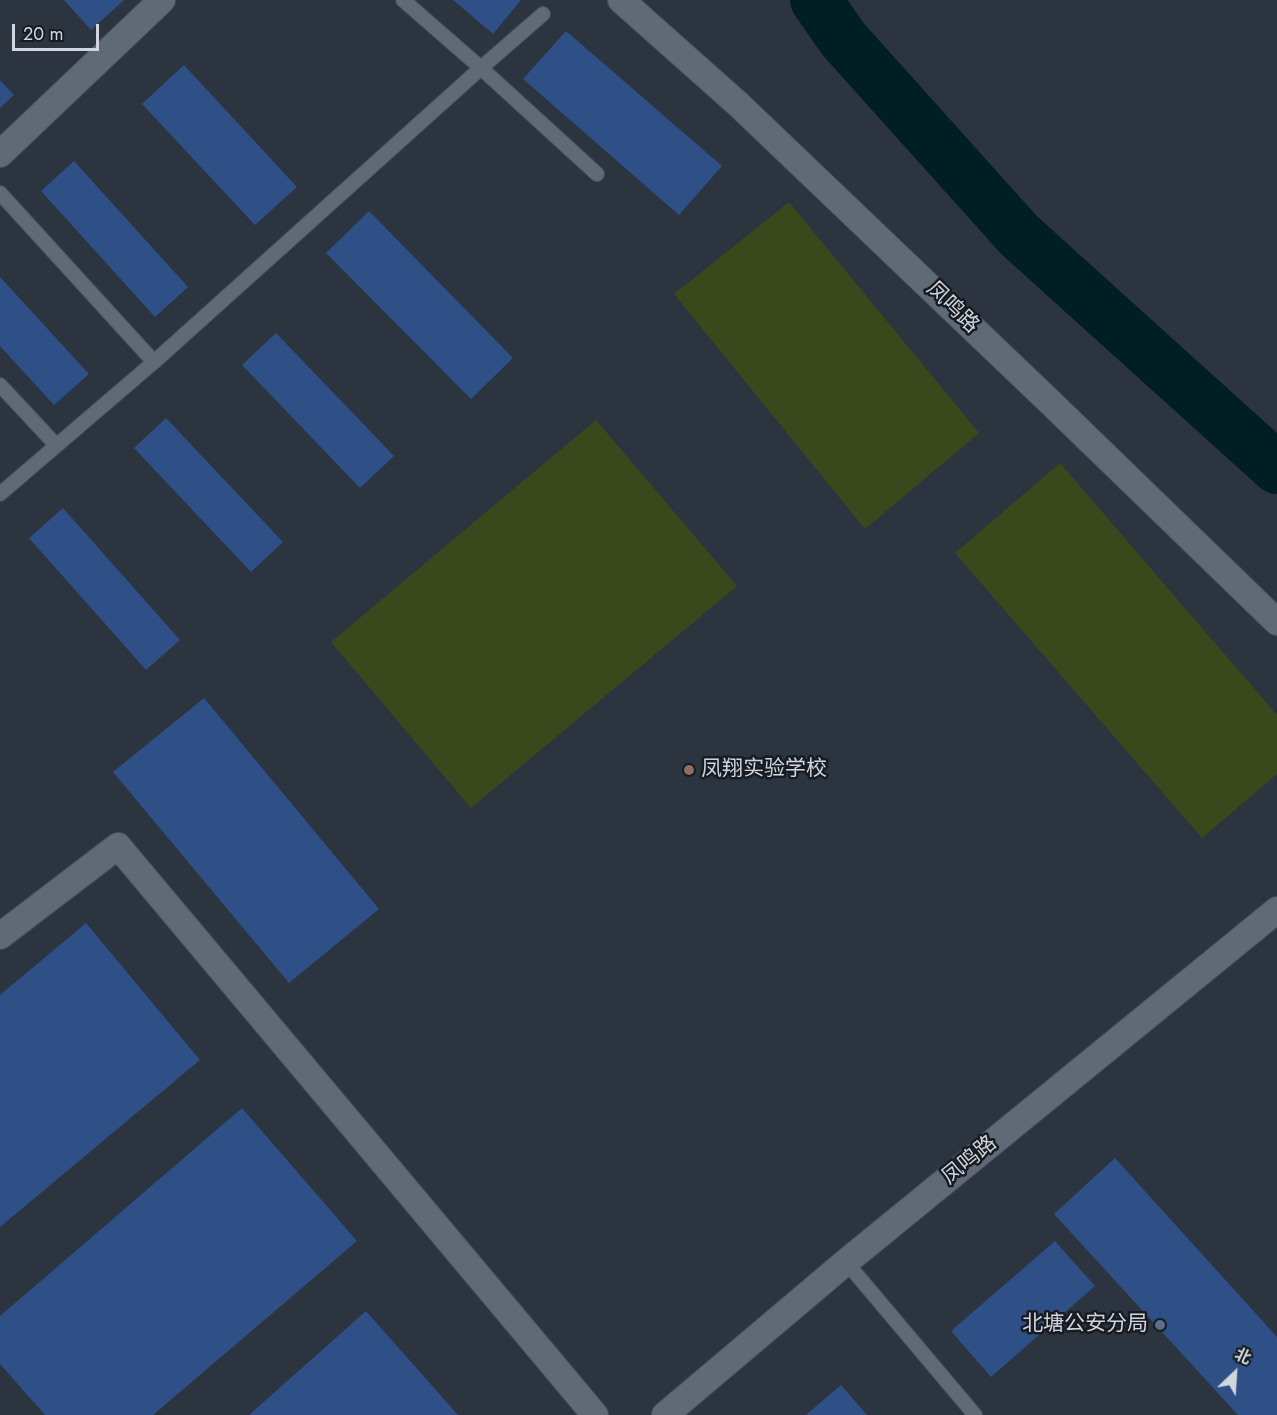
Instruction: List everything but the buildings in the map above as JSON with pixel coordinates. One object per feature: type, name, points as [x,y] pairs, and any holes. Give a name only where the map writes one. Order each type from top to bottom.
[{"type":"street","points":[[0,154],[162,0]]},
{"type":"street","name":"凤鸣路","points":[[621,0],[738,104],[1277,622]]},
{"type":"street","points":[[0,936],[118,846],[595,1415]]},
{"type":"street","name":"凤鸣路","points":[[665,1415],[846,1262],[1277,910]]},
{"type":"lane","points":[[403,0],[597,174]]},
{"type":"lane","points":[[0,494],[153,362],[543,14]]},
{"type":"lane","points":[[0,193],[153,362]]},
{"type":"lane","points":[[0,385],[56,445]]},
{"type":"lane","points":[[846,1262],[975,1415]]},
{"type":"green space","points":[[789,202],[979,433],[865,529],[674,294]]},
{"type":"green space","points":[[596,420],[737,586],[471,808],[331,642]]},
{"type":"green space","points":[[1060,463],[1277,715],[1277,774],[1202,838],[955,553]]},
{"type":"waterway","points":[[816,0],[843,39],[1019,235],[1277,468]]},
{"type":"place","name":"凤翔实验学校","points":[[689,770]]},
{"type":"place","name":"北塘公安分局","points":[[1160,1325]]}]
